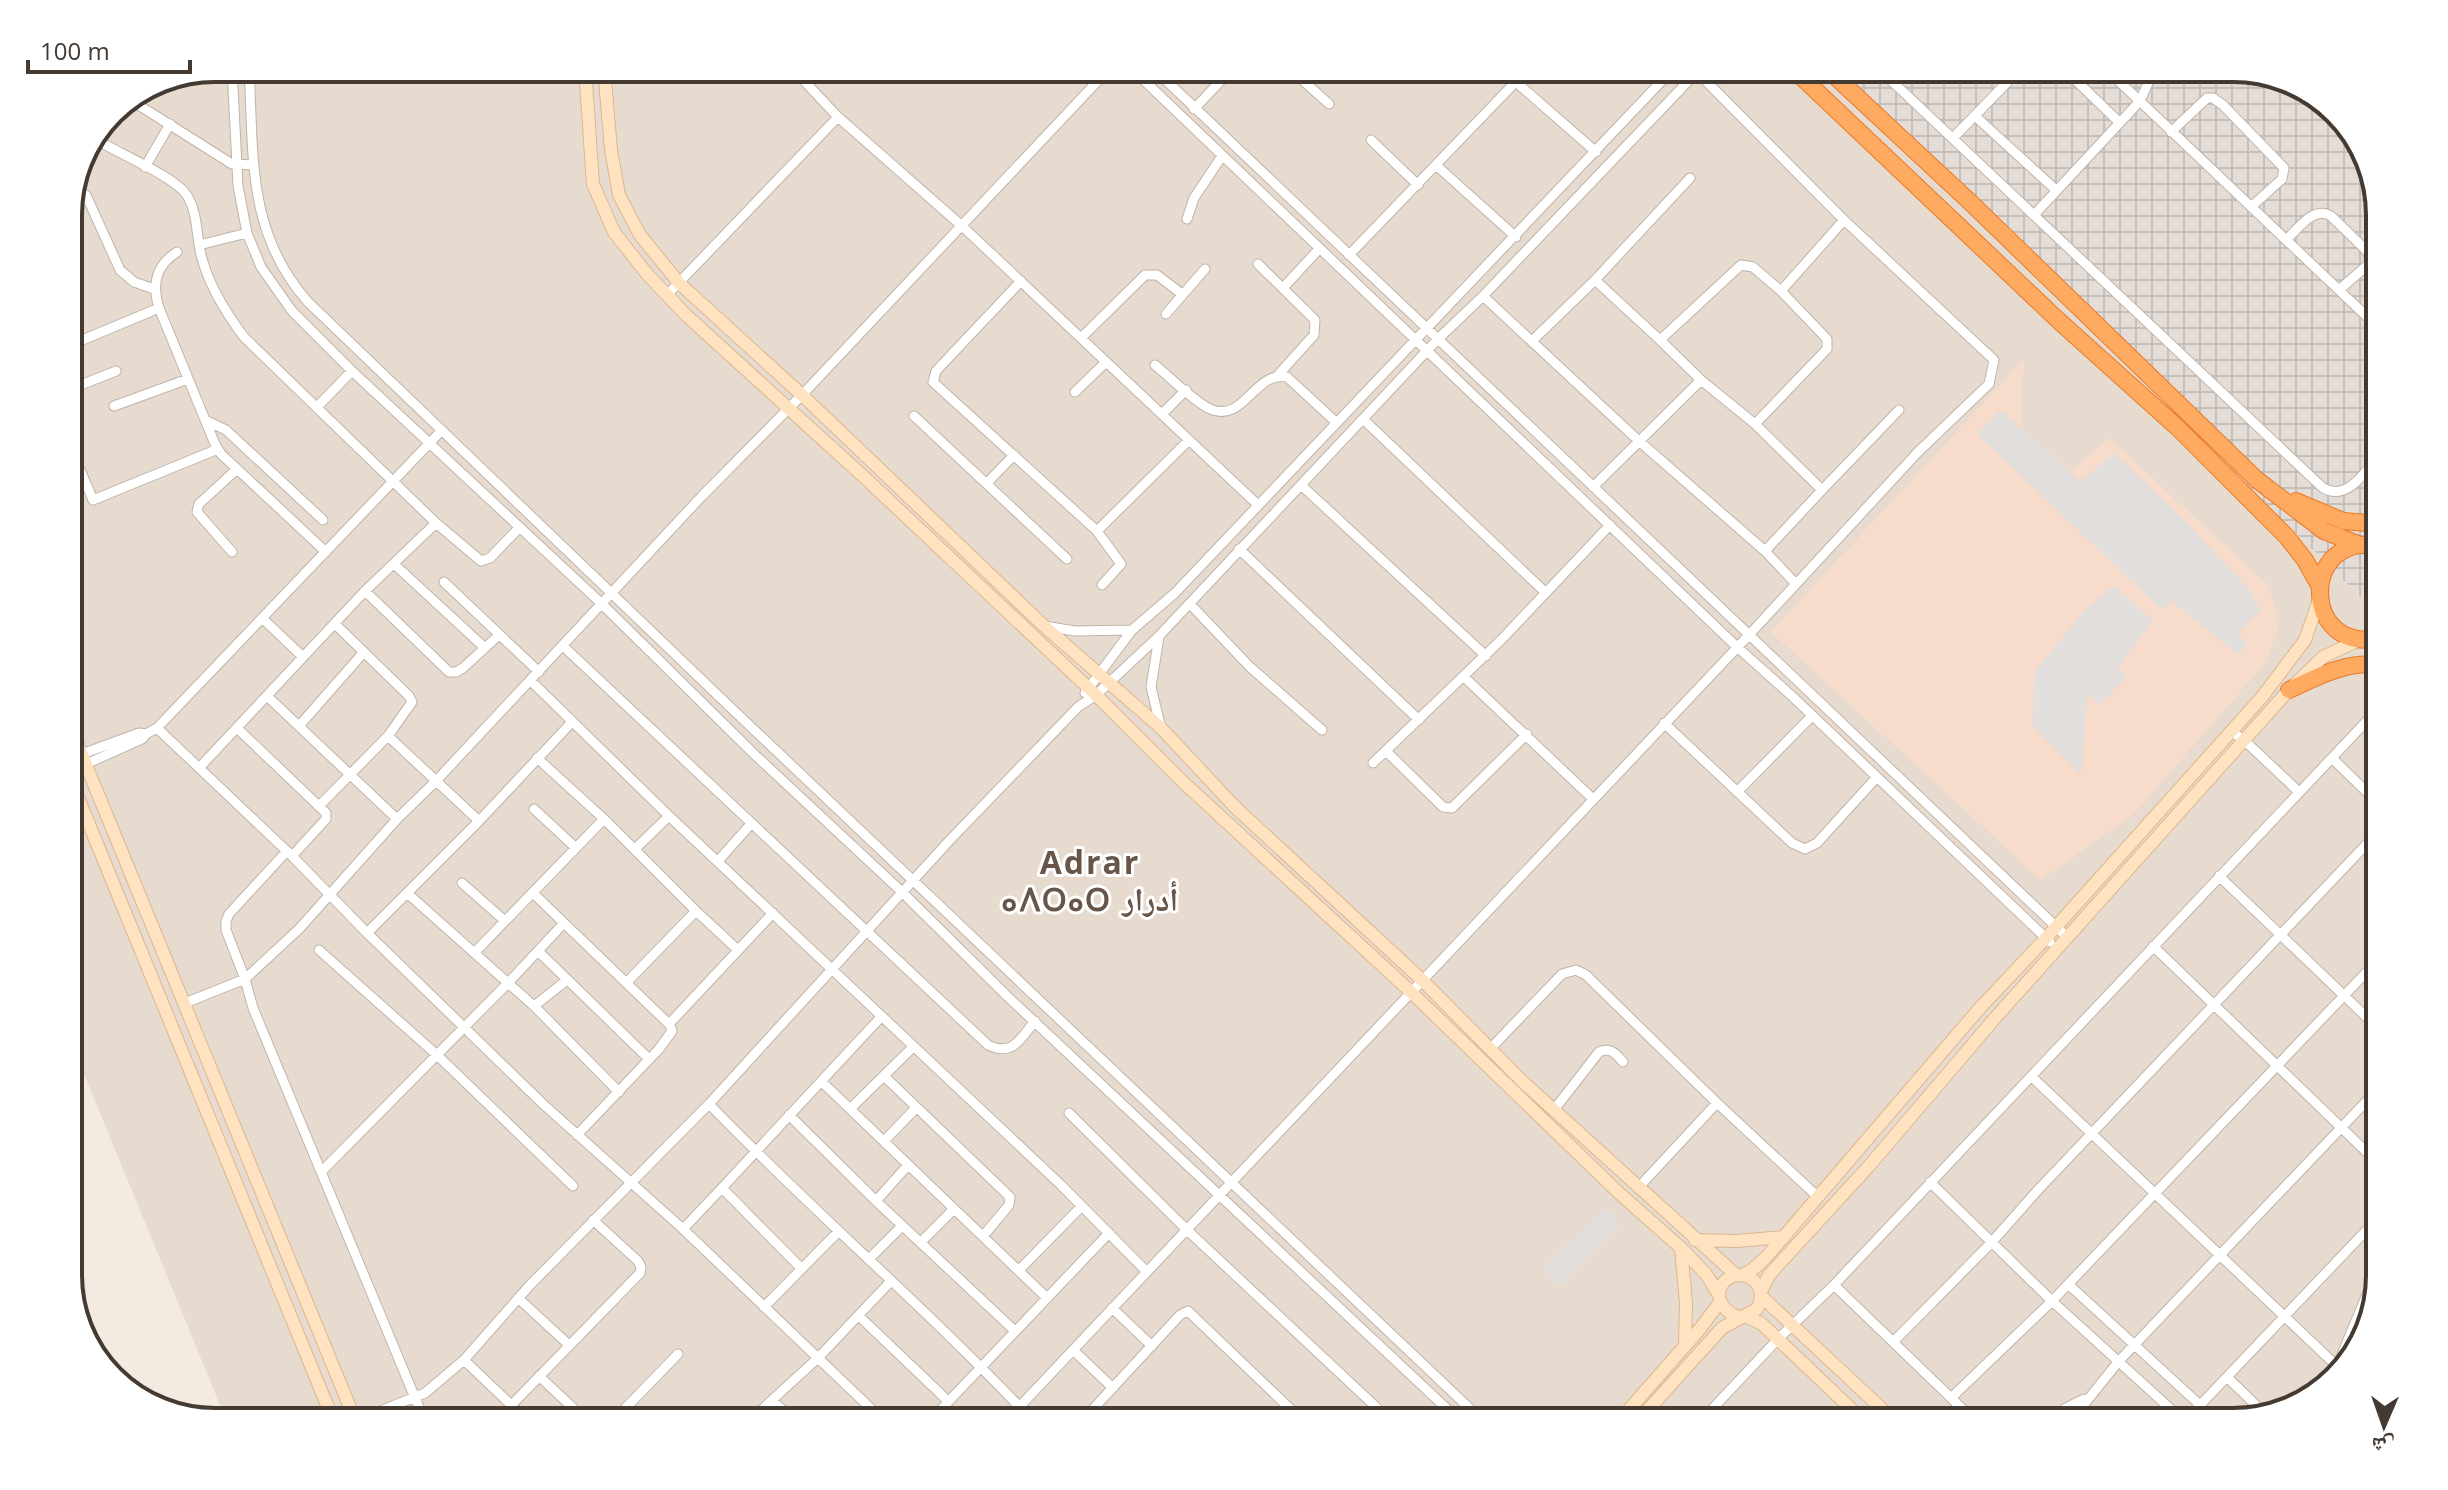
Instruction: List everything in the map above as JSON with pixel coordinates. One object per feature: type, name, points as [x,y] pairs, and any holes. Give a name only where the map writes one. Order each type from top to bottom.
[{"type":"highway","points":[[1807,82],[2059,321],[2178,428],[2287,537],[2305,560],[2327,619],[2351,637],[2366,638]]},
{"type":"highway","points":[[1841,82],[1970,202],[2256,479],[2324,531],[2366,545]]},
{"type":"highway","points":[[2256,479],[2319,512],[2366,523]]},
{"type":"highway","points":[[2319,592],[2329,563],[2337,554],[2360,545]]},
{"type":"highway","points":[[2289,690],[2322,674],[2350,666],[2366,665]]},
{"type":"main road","points":[[586,82],[590,163],[598,200],[614,232],[667,295],[1681,1248],[1706,1274],[1727,1312],[1762,1324],[1850,1408]]},
{"type":"main road","points":[[605,82],[611,150],[619,195],[640,235],[679,283],[802,395],[1044,626],[1161,728],[1235,807],[1422,980],[1553,1111],[1695,1239],[1739,1275],[1755,1280],[1761,1294],[1792,1326],[1881,1408]]},
{"type":"main road","points":[[1630,1408],[1720,1299],[1724,1282],[1757,1266],[1784,1237],[1979,1009],[2232,732],[2297,652],[2310,627],[2319,592]]},
{"type":"main road","points":[[1650,1408],[1722,1328],[1757,1309],[1769,1275],[2289,690],[2323,657],[2366,642]]},
{"type":"main road","points":[[82,754],[351,1408]]},
{"type":"main road","points":[[82,807],[328,1408]]},
{"type":"main road","points":[[1695,1239],[1737,1241],[1784,1237]]},
{"type":"main road","points":[[1681,1248],[1685,1276],[1685,1345]]},
{"type":"street","points":[[233,82],[236,165],[247,233],[261,267],[280,296],[352,371],[601,603],[764,764],[1446,1408]]},
{"type":"street","points":[[250,82],[254,165],[260,209],[274,254],[294,286],[1469,1408]]},
{"type":"street","points":[[805,82],[838,117],[962,226],[1258,505]]},
{"type":"street","points":[[185,1003],[245,979],[299,929],[397,819],[1097,82]]},
{"type":"street","points":[[1145,82],[2058,949]]},
{"type":"street","points":[[1167,82],[2068,938]]},
{"type":"street","points":[[1194,109],[1220,82]]},
{"type":"street","points":[[1305,82],[1329,104]]},
{"type":"street","points":[[1349,255],[1516,82],[1596,152]]},
{"type":"street","points":[[389,1408],[432,1388],[464,1360],[518,1298],[629,1182],[709,1104],[831,968],[1092,692],[1132,630],[1175,593],[1661,82]]},
{"type":"street","points":[[1103,679],[1159,636],[1684,82]]},
{"type":"street","points":[[709,1104],[1020,1407],[1918,452],[1989,384],[1994,360],[1844,220],[1707,82]]},
{"type":"street","points":[[1893,82],[2327,490],[2338,492],[2348,489],[2366,470]]},
{"type":"street","points":[[1953,138],[2008,82]]},
{"type":"street","points":[[2078,82],[2119,122]]},
{"type":"street","points":[[2120,82],[2366,316]]},
{"type":"street","points":[[2034,215],[2140,101],[2149,82]]},
{"type":"street","points":[[2171,132],[2207,98],[2213,98],[2223,105],[2284,168],[2282,179],[2251,207]]},
{"type":"street","points":[[139,105],[236,165],[254,165]]},
{"type":"street","points":[[1975,116],[2056,190]]},
{"type":"street","points":[[667,295],[838,117]]},
{"type":"street","points":[[145,167],[170,124]]},
{"type":"street","points":[[1371,140],[1418,185]]},
{"type":"street","points":[[106,145],[173,183],[186,195],[193,209],[199,245],[214,291],[231,320],[244,337],[436,523],[481,561],[490,558],[519,528]]},
{"type":"street","points":[[1187,219],[1194,198],[1222,156]]},
{"type":"street","points":[[1437,166],[1516,237]]},
{"type":"street","points":[[1533,340],[1595,280],[1690,178]]},
{"type":"street","points":[[86,195],[120,270],[134,282],[154,289]]},
{"type":"street","points":[[243,214],[260,209]]},
{"type":"street","points":[[2286,240],[2316,212],[2324,211],[2366,250]]},
{"type":"street","points":[[1781,291],[1844,220]]},
{"type":"street","points":[[199,245],[247,233]]},
{"type":"street","points":[[1283,288],[1319,249]]},
{"type":"street","points":[[177,252],[159,269],[154,289],[159,308],[218,449],[326,552]]},
{"type":"street","points":[[1258,264],[1315,320],[1314,335],[1278,375]]},
{"type":"street","points":[[1660,340],[1741,265],[1753,267],[1781,291],[1827,339],[1828,345],[1755,424]]},
{"type":"street","points":[[2339,290],[2366,266]]},
{"type":"street","points":[[1166,314],[1205,269]]},
{"type":"street","points":[[1081,338],[1145,275],[1157,275],[1182,294]]},
{"type":"street","points":[[1595,280],[1701,380],[1755,424],[1822,490]]},
{"type":"street","points":[[1021,281],[936,371],[933,382],[1097,531],[1121,564],[1102,585]]},
{"type":"street","points":[[1483,296],[1640,442],[1765,551],[1796,584]]},
{"type":"street","points":[[82,338],[159,308]]},
{"type":"street","points":[[1075,392],[1106,362]]},
{"type":"street","points":[[1155,365],[1209,408],[1222,412],[1233,410],[1268,378],[1278,375],[1287,377],[1337,423]]},
{"type":"street","points":[[82,384],[116,371]]},
{"type":"street","points":[[317,407],[352,371]]},
{"type":"street","points":[[114,406],[188,379]]},
{"type":"street","points":[[1593,487],[1701,380]]},
{"type":"street","points":[[1162,414],[1186,390]]},
{"type":"street","points":[[1765,551],[1899,410]]},
{"type":"street","points":[[914,416],[1067,559]]},
{"type":"street","points":[[205,420],[226,430],[323,520]]},
{"type":"street","points":[[1364,420],[1546,593]]},
{"type":"street","points":[[84,759],[142,739],[157,728],[442,430]]},
{"type":"street","points":[[1097,531],[1189,440]]},
{"type":"street","points":[[82,474],[93,500],[218,449]]},
{"type":"street","points":[[988,482],[1014,455]]},
{"type":"street","points":[[232,552],[197,512],[199,504],[237,469]]},
{"type":"street","points":[[1301,485],[1486,656]]},
{"type":"street","points":[[282,511],[296,495]]},
{"type":"street","points":[[199,768],[365,591],[436,523]]},
{"type":"street","points":[[1373,763],[1486,656],[1610,525]]},
{"type":"street","points":[[1239,549],[1419,720]]},
{"type":"street","points":[[394,564],[485,648]]},
{"type":"street","points":[[444,582],[539,672]]},
{"type":"street","points":[[365,591],[449,672],[463,668],[499,635]]},
{"type":"street","points":[[1190,604],[1250,667],[1322,730]]},
{"type":"street","points":[[262,618],[303,657]]},
{"type":"street","points":[[319,806],[388,736],[412,705],[411,699],[335,624]]},
{"type":"street","points":[[1044,626],[1075,631],[1132,630]]},
{"type":"street","points":[[1159,636],[1151,687],[1161,728]]},
{"type":"street","points":[[563,646],[988,1045],[1005,1050],[1012,1048],[1035,1021]]},
{"type":"street","points":[[299,726],[364,652]]},
{"type":"street","points":[[1464,677],[1593,799]]},
{"type":"street","points":[[531,681],[1147,1272]]},
{"type":"street","points":[[267,696],[397,819]]},
{"type":"street","points":[[1737,792],[1812,716]]},
{"type":"street","points":[[367,933],[572,722]]},
{"type":"street","points":[[1713,1408],[1834,1285],[2366,722]]},
{"type":"street","points":[[1664,723],[1792,843],[1805,849],[1817,843],[1877,777]]},
{"type":"street","points":[[157,728],[289,853],[465,1029],[683,1229],[870,1408]]},
{"type":"street","points":[[237,728],[325,811],[326,819],[289,853],[226,921],[226,930],[253,1008],[419,1408]]},
{"type":"street","points":[[2232,732],[2299,792]]},
{"type":"street","points":[[1387,752],[1443,807],[1452,808],[1527,734]]},
{"type":"street","points":[[388,736],[479,821]]},
{"type":"street","points":[[537,758],[636,848],[738,950]]},
{"type":"street","points":[[2332,758],[2366,791]]},
{"type":"street","points":[[534,809],[576,848]]},
{"type":"street","points":[[636,848],[669,816]]},
{"type":"street","points":[[474,953],[604,819]]},
{"type":"street","points":[[718,861],[751,824]]},
{"type":"street","points":[[1893,1342],[1992,1242],[2366,845]]},
{"type":"street","points":[[2219,876],[2366,1017]]},
{"type":"street","points":[[462,883],[505,921]]},
{"type":"street","points":[[407,893],[534,1006],[619,1092]]},
{"type":"street","points":[[533,893],[669,1024],[671,1034],[577,1135]]},
{"type":"street","points":[[626,983],[696,911]]},
{"type":"street","points":[[669,1024],[773,913]]},
{"type":"street","points":[[321,1172],[465,1029],[564,923]]},
{"type":"street","points":[[2153,946],[2366,1150]]},
{"type":"street","points":[[319,950],[437,1055],[573,1186]]},
{"type":"street","points":[[538,951],[649,1059]]},
{"type":"street","points":[[1490,1049],[1562,974],[1576,970],[1586,975],[1817,1196]]},
{"type":"street","points":[[1951,1398],[2052,1301],[2366,973]]},
{"type":"street","points":[[534,1006],[567,980]]},
{"type":"street","points":[[683,1229],[881,1017]]},
{"type":"street","points":[[850,1109],[913,1047]]},
{"type":"street","points":[[1553,1111],[1599,1052],[1614,1052],[1623,1062]]},
{"type":"street","points":[[884,1076],[1010,1197],[1009,1205],[984,1235]]},
{"type":"street","points":[[2031,1076],[2221,1255],[2331,1364]]},
{"type":"street","points":[[822,1082],[1047,1298]]},
{"type":"street","points":[[1638,1188],[1717,1103]]},
{"type":"street","points":[[2080,1408],[2118,1362],[2366,1103]]},
{"type":"street","points":[[884,1141],[916,1108]]},
{"type":"street","points":[[1069,1113],[1186,1229],[1377,1408]]},
{"type":"street","points":[[789,1115],[1015,1331]]},
{"type":"street","points":[[876,1201],[908,1165]]},
{"type":"street","points":[[1930,1182],[2052,1301],[2169,1408]]},
{"type":"street","points":[[722,1188],[801,1268]]},
{"type":"street","points":[[1019,1270],[1081,1207]]},
{"type":"street","points":[[921,1242],[954,1209]]},
{"type":"street","points":[[508,1408],[641,1270],[638,1261],[593,1220]]},
{"type":"street","points":[[869,1259],[902,1226]]},
{"type":"street","points":[[2197,1408],[2366,1231]]},
{"type":"street","points":[[764,1307],[838,1232]]},
{"type":"street","points":[[942,1408],[1109,1233]]},
{"type":"street","points":[[764,1408],[818,1358],[891,1281]]},
{"type":"street","points":[[2068,1284],[2200,1405]]},
{"type":"street","points":[[1834,1285],[1961,1408]]},
{"type":"street","points":[[518,1298],[569,1345]]},
{"type":"street","points":[[1112,1308],[1152,1346]]},
{"type":"street","points":[[2349,1339],[2361,1311]]},
{"type":"street","points":[[1094,1408],[1183,1312],[1191,1312],[1290,1408]]},
{"type":"street","points":[[859,1316],[948,1401]]},
{"type":"street","points":[[1073,1350],[1113,1388]]},
{"type":"street","points":[[626,1408],[678,1354]]},
{"type":"street","points":[[464,1360],[514,1408]]},
{"type":"street","points":[[539,1376],[573,1408]]},
{"type":"street","points":[[2227,1377],[2256,1406]]},
{"type":"street","points":[[2066,1408],[2088,1398]]},
{"type":"street","points":[[772,1400],[780,1408]]},
{"type":"shaded area","points":[[215,82],[1854,82],[2242,452],[2366,602],[2365,1293],[2356,1326],[2339,1356],[2314,1381],[2284,1398],[2251,1407],[2233,1408],[221,1408],[82,1069],[82,206],[92,164],[104,141],[141,104],[164,92]]},
{"type":"shaded area","points":[[1855,82],[2251,83],[2300,100],[2327,121],[2339,134],[2356,164],[2366,206],[2366,601],[2230,468]]},
{"type":"shaded area","points":[[2024,359],[2021,428],[2070,472],[2109,438],[2268,585],[2280,623],[2267,661],[2134,814],[2041,880],[1771,632]]},
{"type":"shaded area","points":[[2000,410],[2080,481],[2115,453],[2185,521],[2247,587],[2261,610],[2237,633],[2248,644],[2238,655],[2171,600],[2162,610],[1977,434]]},
{"type":"shaded area","points":[[2114,585],[2153,621],[2118,667],[2127,677],[2099,705],[2088,692],[2081,775],[2033,727],[2034,672],[2084,611]]},
{"type":"shaded area","points":[[1605,1209],[1621,1226],[1559,1286],[1542,1269]]},
{"type":"district","name":"Adrar ⴰⴷⵔⴰⵔ أدرار","points":[[1090,880]]}]
